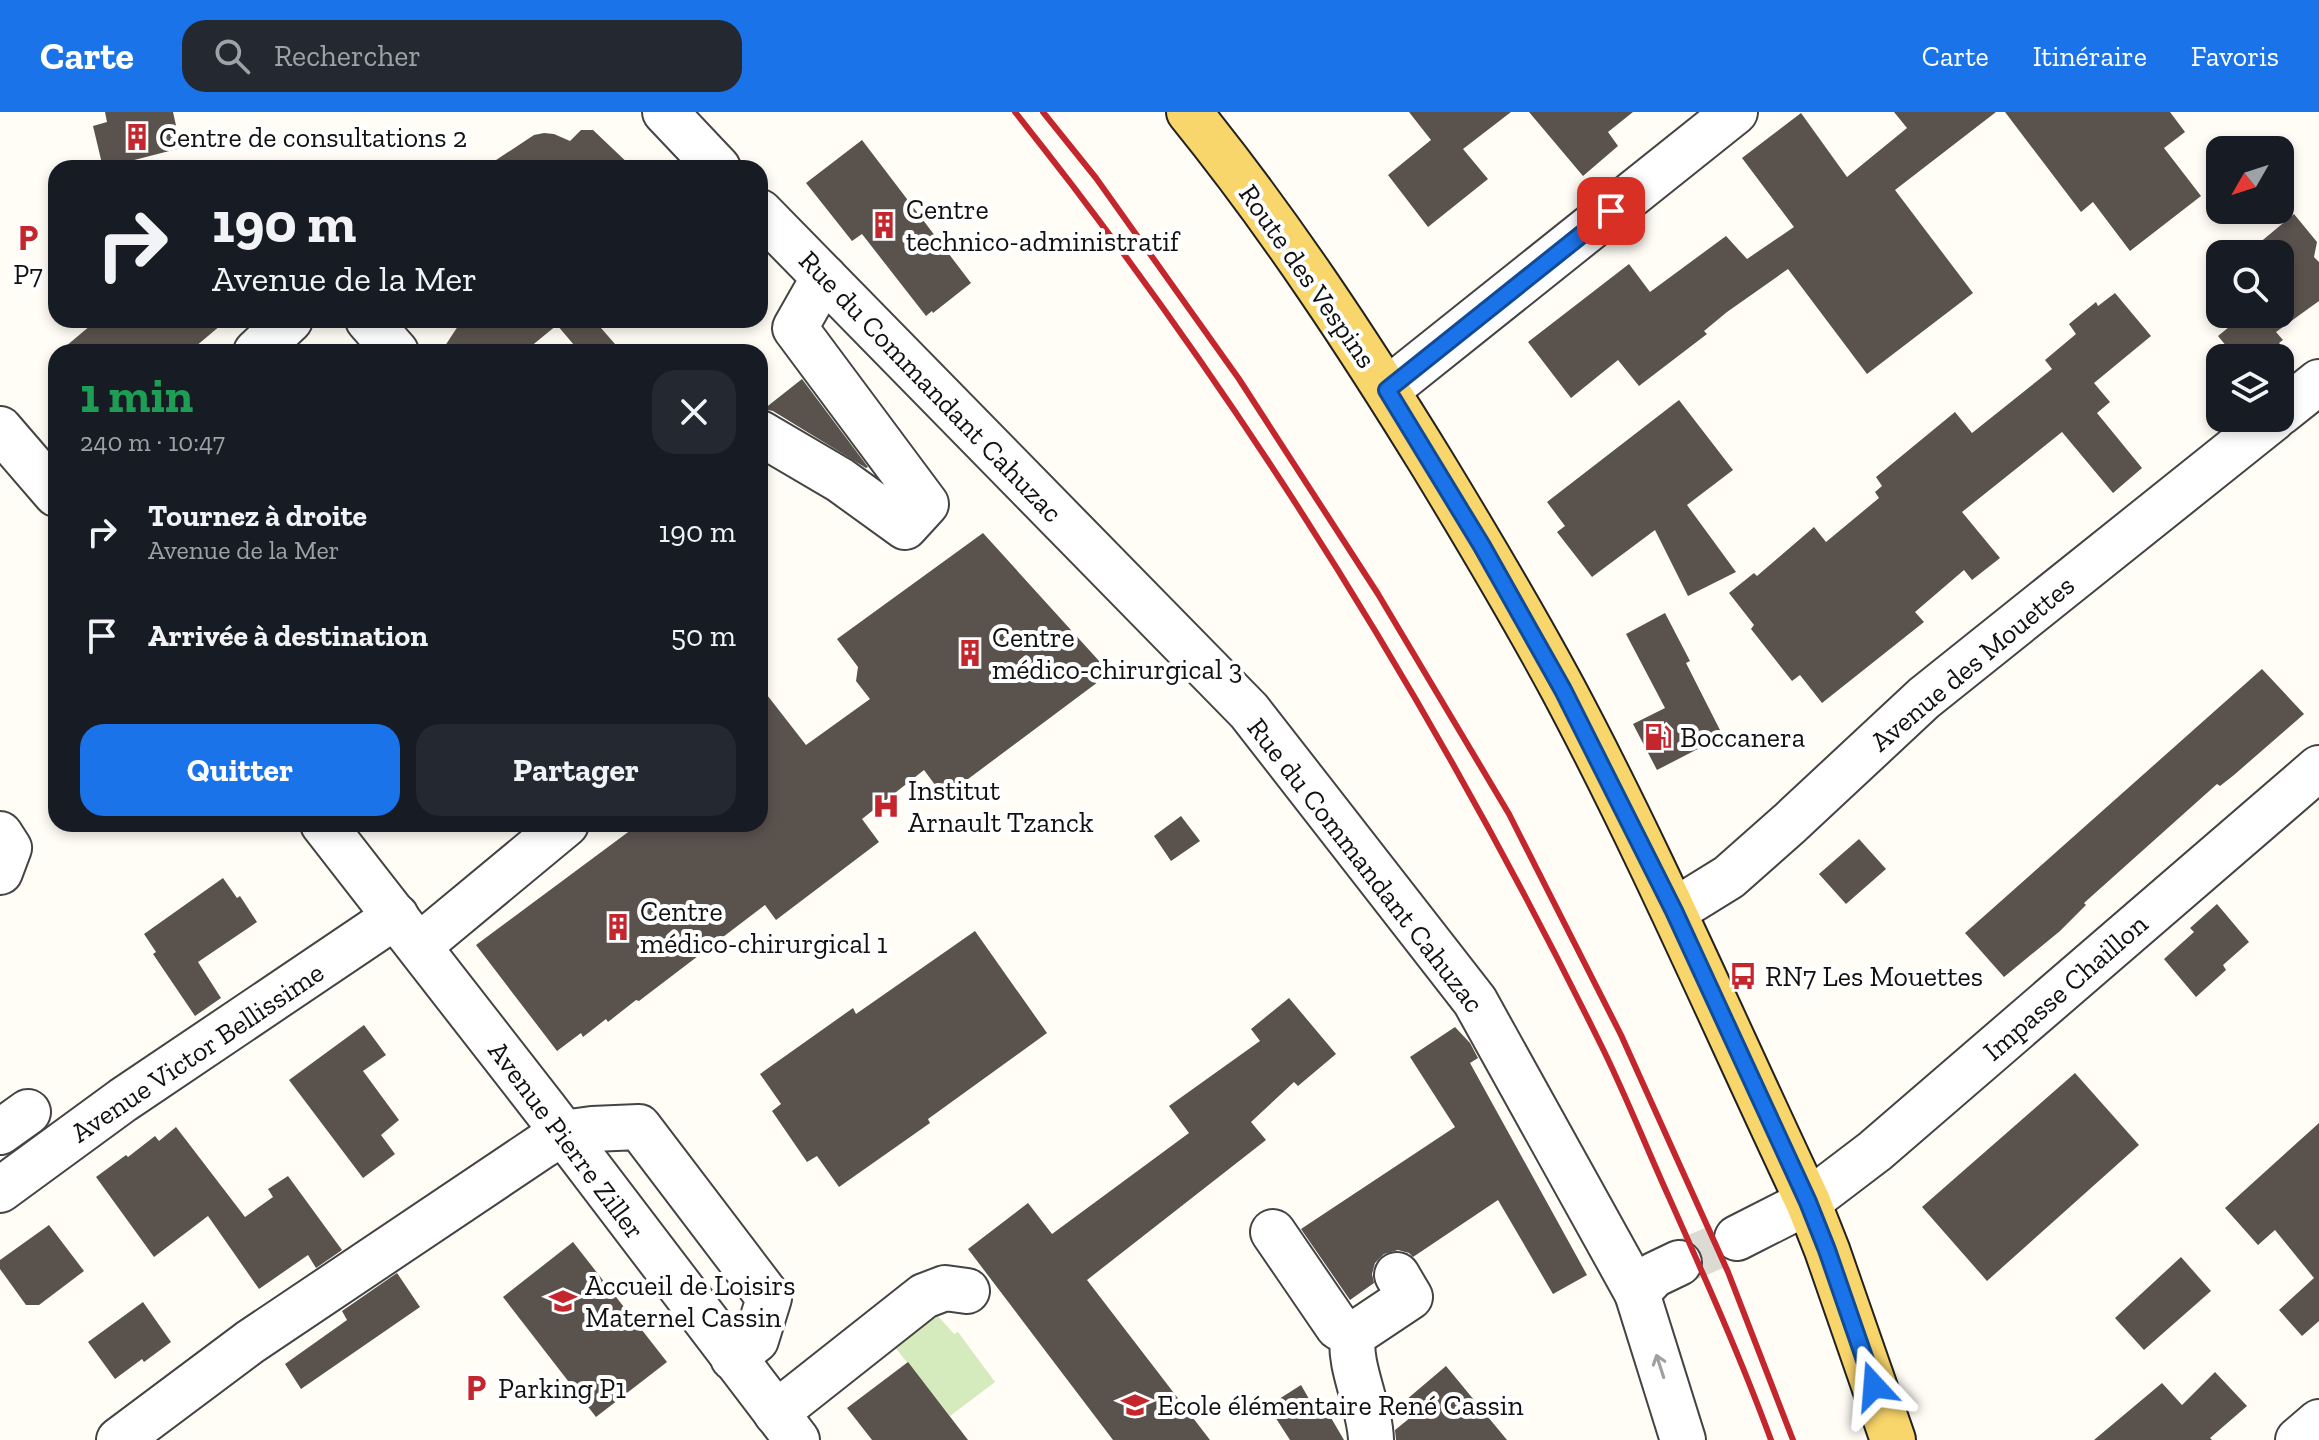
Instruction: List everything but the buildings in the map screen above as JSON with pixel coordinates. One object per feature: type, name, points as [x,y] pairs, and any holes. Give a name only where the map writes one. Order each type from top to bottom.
[{"type":"main road","name":"Route des Vespins","points":[[1189,112],[1281,232],[1387,390],[1482,546],[1563,690],[1674,911],[1808,1202],[1893,1440]]},
{"type":"street","points":[[665,112],[710,160]]},
{"type":"street","points":[[1387,390],[1735,112]]},
{"type":"street","name":"Rue du Commandant Cahuzac","points":[[768,220],[1249,711],[1475,1001],[1637,1293],[1683,1440]]},
{"type":"street","points":[[768,438],[840,480],[905,527],[926,504],[795,328],[824,277]]},
{"type":"street","points":[[264,344],[282,328]]},
{"type":"street","points":[[375,328],[389,344]]},
{"type":"street","points":[[2294,402],[2319,382]]},
{"type":"street","points":[[0,429],[48,485]]},
{"type":"street","name":"Avenue des Mouettes","points":[[1674,911],[1729,877],[1924,698],[2256,432]]},
{"type":"street","name":"Impasse Chaillon","points":[[1737,1238],[1808,1202],[1875,1151],[2319,768]]},
{"type":"street","name":"Avenue Pierre Ziller","points":[[329,832],[786,1426]]},
{"type":"street","name":"Avenue Victor Bellissime","points":[[0,1190],[123,1100],[407,931],[554,832]]},
{"type":"street","points":[[0,834],[9,848],[0,872]]},
{"type":"street","points":[[119,1440],[250,1342],[563,1133],[592,1129],[639,1127],[769,1298],[756,1340],[733,1358]]},
{"type":"street","points":[[1273,1232],[1338,1327],[1353,1335]]},
{"type":"street","points":[[1637,1293],[1654,1275],[1679,1263]]},
{"type":"street","points":[[1371,1440],[1362,1388],[1350,1350],[1353,1335],[1410,1297],[1397,1275]]},
{"type":"street","points":[[786,1426],[924,1296],[945,1288],[967,1291]]},
{"type":"street","points":[[2298,1440],[2319,1422]]},
{"type":"green space","points":[[931,1311],[954,1334],[958,1332],[995,1382],[950,1416],[890,1341]]},
{"type":"tunnel","points":[[1679,1263],[1737,1238]]},
{"type":"railway","points":[[1015,112],[1180,332],[1258,446],[1333,562],[1472,799],[1538,920],[1608,1060],[1719,1311],[1771,1440]]},
{"type":"railway","points":[[1043,112],[1096,178],[1239,379],[1378,594],[1509,814],[1621,1035],[1728,1272],[1793,1440]]},
{"type":"place","name":"Centre de consultations 2","points":[[137,137]]},
{"type":"place","name":"Centre technico-administratif","points":[[884,225]]},
{"type":"place","name":"P7","points":[[28,238]]},
{"type":"place","name":"Centre médico-chirurgical 3","points":[[970,653]]},
{"type":"place","name":"Boccanera","points":[[1658,737]]},
{"type":"place","name":"Institut Arnault Tzanck","points":[[886,806]]},
{"type":"place","name":"Centre médico-chirurgical 1","points":[[618,927]]},
{"type":"place","name":"RN7 Les Mouettes","points":[[1743,976]]},
{"type":"place","name":"Accueil de Loisirs Maternel Cassin","points":[[563,1301]]},
{"type":"place","name":"Parking P1","points":[[476,1388]]},
{"type":"place","name":"Ecole élémentaire René Cassin","points":[[1135,1405]]},
{"type":"route","points":[[1611,211],[1387,390],[1482,546],[1563,690],[1674,911],[1808,1202],[1874,1386]]}]
